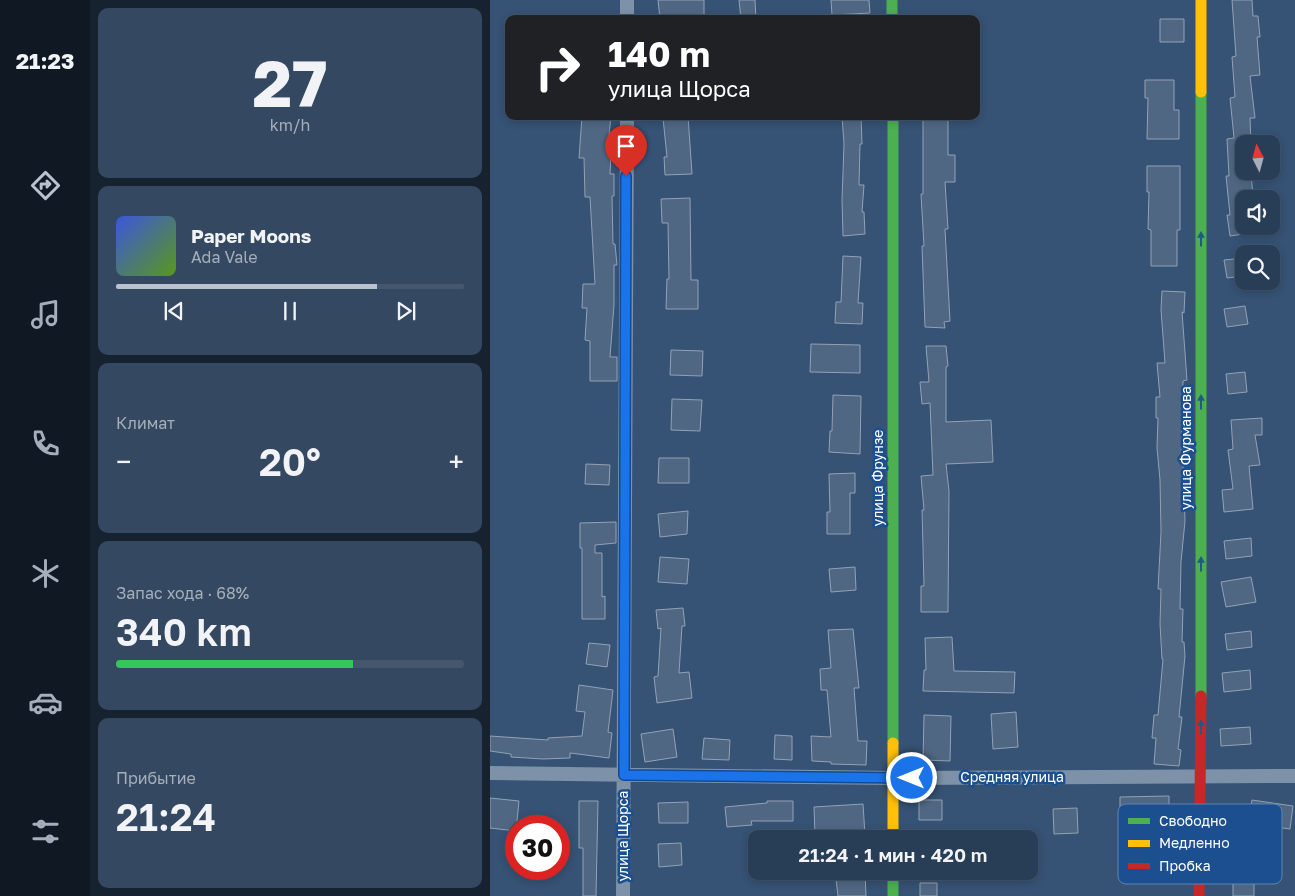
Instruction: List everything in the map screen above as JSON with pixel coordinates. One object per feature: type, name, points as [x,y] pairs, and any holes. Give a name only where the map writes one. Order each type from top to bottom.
[{"type":"street","points":[[627,0],[627,15]]},
{"type":"street","points":[[892,0],[892,15]]},
{"type":"street","name":"улица Фурманова","points":[[1201,0],[1201,804]]},
{"type":"street","name":"улица Щорса","points":[[623,896],[627,120]]},
{"type":"street","name":"улица Фрунзе","points":[[892,120],[893,830]]},
{"type":"street","name":"Средняя улица","points":[[490,774],[893,778],[1295,776]]},
{"type":"street","points":[[893,880],[893,896]]},
{"type":"building","points":[[658,0],[704,0],[704,15],[660,15]]},
{"type":"building","points":[[739,0],[755,0],[756,15],[741,15]]},
{"type":"building","points":[[831,0],[869,0],[870,13],[832,15]]},
{"type":"building","points":[[1232,0],[1252,0],[1253,16],[1258,16],[1260,37],[1257,37],[1260,75],[1250,76],[1255,118],[1250,118],[1251,135],[1235,135],[1235,180],[1252,180],[1253,190],[1235,190],[1235,235],[1237,235],[1230,236],[1227,215],[1230,215],[1226,176],[1229,176],[1227,139],[1234,138],[1230,98],[1235,97],[1232,57],[1236,56]]},
{"type":"building","points":[[1160,19],[1184,19],[1184,42],[1160,42]]},
{"type":"building","points":[[1145,80],[1174,80],[1174,110],[1179,110],[1179,139],[1147,139],[1148,98],[1145,98]]},
{"type":"building","points":[[582,120],[611,120],[609,135],[612,135],[610,174],[614,174],[614,196],[612,196],[613,244],[615,244],[617,265],[614,265],[614,305],[610,357],[617,357],[617,381],[590,381],[590,341],[585,340],[587,308],[582,308],[583,284],[595,284],[590,197],[585,197],[584,158],[579,158]]},
{"type":"building","points":[[663,120],[688,120],[692,174],[665,175],[664,157],[667,157]]},
{"type":"building","points":[[842,120],[861,120],[862,144],[860,144],[859,185],[864,185],[862,212],[864,212],[865,234],[843,236],[844,144]]},
{"type":"building","points":[[923,120],[948,120],[948,155],[955,155],[955,182],[945,182],[948,229],[945,229],[950,321],[944,322],[945,328],[925,327],[921,194],[923,194]]},
{"type":"building","points":[[1147,166],[1180,166],[1180,230],[1177,230],[1177,266],[1151,266],[1151,230],[1148,229],[1149,192],[1147,192]]},
{"type":"building","points":[[690,198],[691,280],[698,280],[698,309],[666,309],[667,279],[669,279],[668,223],[662,223],[661,199]]},
{"type":"building","points":[[843,256],[861,257],[858,303],[863,303],[862,324],[835,323],[836,302],[841,302]]},
{"type":"building","points":[[1235,259],[1235,277],[1227,278],[1224,260]]},
{"type":"building","points":[[1162,291],[1185,292],[1184,313],[1182,312],[1187,380],[1183,381],[1181,459],[1183,459],[1185,521],[1181,562],[1180,609],[1183,609],[1182,642],[1184,642],[1185,656],[1179,717],[1182,717],[1178,749],[1181,750],[1179,766],[1154,764],[1156,738],[1152,738],[1154,715],[1158,715],[1163,659],[1160,624],[1161,589],[1158,589],[1161,532],[1157,448],[1158,418],[1156,418],[1156,397],[1160,397],[1157,363],[1165,363],[1161,310]]},
{"type":"building","points":[[1245,306],[1248,324],[1227,327],[1224,309]]},
{"type":"building","points":[[811,344],[860,345],[860,373],[810,372]]},
{"type":"building","points":[[926,346],[946,346],[948,366],[946,367],[946,422],[991,420],[993,462],[946,464],[949,491],[948,612],[921,612],[921,586],[924,586],[922,510],[924,510],[921,476],[933,475],[930,403],[922,404],[920,382],[929,382]]},
{"type":"building","points":[[671,350],[703,351],[702,376],[670,375]]},
{"type":"building","points":[[1245,372],[1247,392],[1228,394],[1226,374]]},
{"type":"building","points":[[833,395],[861,396],[860,454],[829,452],[830,431],[832,431]]},
{"type":"building","points":[[672,399],[702,400],[700,431],[671,430]]},
{"type":"building","points":[[1262,418],[1262,435],[1255,435],[1260,465],[1249,466],[1253,509],[1224,512],[1222,490],[1233,489],[1228,450],[1233,449],[1231,420]]},
{"type":"building","points":[[659,458],[689,458],[689,483],[658,483]]},
{"type":"building","points":[[586,464],[610,465],[609,485],[585,484]]},
{"type":"building","points":[[855,473],[855,493],[850,493],[850,534],[827,534],[827,512],[830,512],[829,474]]},
{"type":"building","points":[[688,511],[687,534],[660,537],[658,514]]},
{"type":"building","points":[[616,522],[616,543],[595,545],[595,553],[602,553],[602,597],[605,596],[605,619],[582,619],[580,523]]},
{"type":"building","points":[[1251,538],[1252,556],[1226,559],[1224,541]]},
{"type":"building","points":[[660,557],[689,559],[687,584],[658,582]]},
{"type":"building","points":[[855,567],[856,590],[831,592],[829,569]]},
{"type":"building","points":[[1251,577],[1256,602],[1226,607],[1221,582]]},
{"type":"building","points":[[683,608],[685,626],[682,626],[679,673],[689,672],[692,698],[657,703],[654,677],[658,676],[661,628],[658,629],[656,610]]},
{"type":"building","points":[[853,629],[859,688],[854,688],[858,741],[867,741],[866,765],[831,764],[831,762],[812,761],[811,736],[831,737],[827,690],[821,690],[820,669],[831,668],[828,630]]},
{"type":"building","points":[[1251,631],[1252,647],[1227,650],[1225,634]]},
{"type":"building","points":[[952,637],[954,671],[1015,672],[1014,693],[923,691],[924,670],[926,670],[925,638]]},
{"type":"building","points":[[589,643],[610,645],[607,667],[586,664]]},
{"type":"building","points":[[1250,670],[1251,689],[1224,692],[1222,673]]},
{"type":"building","points":[[579,685],[613,690],[608,732],[612,733],[609,758],[570,753],[570,758],[543,759],[511,757],[511,754],[490,751],[490,736],[548,740],[548,738],[582,736],[585,712],[576,711]]},
{"type":"building","points":[[1016,712],[1018,747],[993,749],[991,714]]},
{"type":"building","points":[[924,715],[951,716],[950,761],[923,760]]},
{"type":"building","points":[[1250,727],[1251,744],[1221,746],[1220,729]]},
{"type":"building","points":[[673,729],[677,757],[645,762],[641,734]]},
{"type":"building","points":[[775,735],[792,736],[792,760],[774,759]]},
{"type":"building","points":[[704,738],[730,740],[729,760],[702,759]]},
{"type":"building","points":[[1169,796],[1169,804],[1120,804],[1120,797]]},
{"type":"building","points":[[490,798],[519,801],[518,815],[505,815],[505,830],[490,828]]},
{"type":"building","points":[[919,800],[942,800],[942,820],[919,820]]},
{"type":"building","points":[[1252,800],[1279,804],[1251,804]]},
{"type":"building","points":[[579,801],[598,801],[596,896],[583,896],[583,848],[579,848]]},
{"type":"building","points":[[767,801],[793,801],[793,821],[751,821],[752,825],[727,827],[725,807],[767,803]]},
{"type":"building","points":[[688,802],[688,823],[659,823],[658,803]]},
{"type":"building","points":[[863,804],[865,830],[815,830],[814,807]]},
{"type":"building","points":[[1282,804],[1293,806],[1290,829],[1282,828]]},
{"type":"building","points":[[1077,808],[1078,833],[1054,834],[1053,809]]},
{"type":"building","points":[[681,843],[682,865],[659,867],[658,844]]},
{"type":"building","points":[[836,880],[865,880],[866,896],[838,896]]},
{"type":"building","points":[[920,883],[937,883],[937,896],[920,896]]},
{"type":"building","points":[[1233,884],[1254,884],[1254,896],[1233,896]]},
{"type":"traffic: fast","points":[[892,0],[892,15]]},
{"type":"traffic: fast","points":[[1201,92],[1201,696]]},
{"type":"traffic: fast","points":[[893,120],[893,743]]},
{"type":"traffic: fast","points":[[893,880],[893,896]]},
{"type":"traffic: slow","points":[[1201,0],[1201,92]]},
{"type":"traffic: slow","points":[[893,743],[893,830]]},
{"type":"traffic: jam","points":[[1200,804],[1201,696]]},
{"type":"traffic: jam","points":[[1199,884],[1199,896]]},
{"type":"route","points":[[626,176],[624,775],[912,778]]}]
